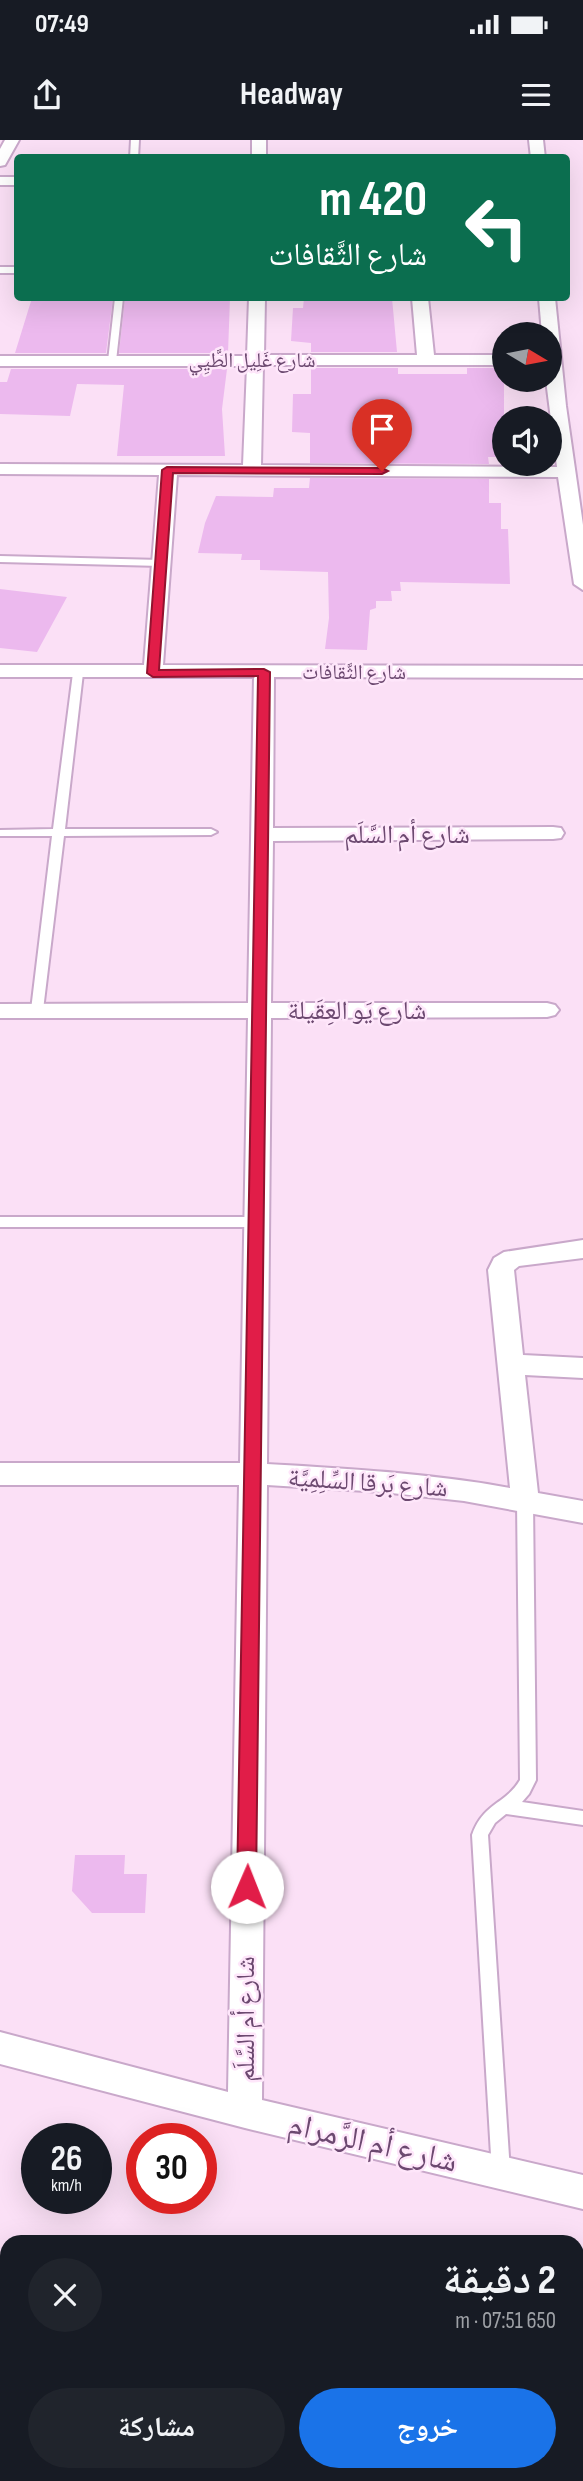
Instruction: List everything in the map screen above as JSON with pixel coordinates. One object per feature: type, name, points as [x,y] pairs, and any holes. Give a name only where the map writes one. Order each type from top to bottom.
[{"type":"street","points":[[0,158],[12,140]]},
{"type":"street","points":[[251,470],[257,301]]},
{"type":"street","points":[[421,301],[426,360]]},
{"type":"street","points":[[547,301],[548,322]]},
{"type":"street","name":"شارع غَلِيل الطَّيِي","points":[[0,361],[492,360]]},
{"type":"street","points":[[554,392],[583,584]]},
{"type":"street","points":[[0,469],[565,472]]},
{"type":"street","points":[[153,673],[167,470]]},
{"type":"street","name":"شارع الثَّقافات","points":[[0,671],[583,672]]},
{"type":"street","name":"شارع أم السَّلَم","points":[[245,2112],[264,672]]},
{"type":"street","name":"شارع أم السَّلَم","points":[[260,835],[553,833]]},
{"type":"street","name":"شارع يَو العِقَيلة","points":[[0,1010],[547,1010]]},
{"type":"street","points":[[525,1501],[501,1279],[503,1264],[527,1255],[583,1249]]},
{"type":"street","points":[[510,1364],[583,1368]]},
{"type":"street","name":"شارع بَرقا السِّلِمِيَّة","points":[[0,1474],[253,1474],[424,1484],[583,1512]]},
{"type":"street","name":"شارع أم الرَّمرام","points":[[0,2048],[245,2112],[583,2192]]},
{"type":"lane","points":[[112,361],[119,301]]},
{"type":"lane","points":[[0,559],[161,563]]},
{"type":"lane","points":[[37,1010],[78,673]]},
{"type":"lane","points":[[0,833],[211,832]]},
{"type":"lane","points":[[0,1222],[256,1222]]},
{"type":"lane","points":[[501,2172],[480,1835],[486,1818],[520,1795],[528,1780],[525,1501]]},
{"type":"lane","points":[[502,1806],[583,1818]]},
{"type":"building","points":[[31,301],[113,301],[106,353],[15,353]]},
{"type":"building","points":[[125,301],[230,301],[228,353],[119,353]]},
{"type":"building","points":[[304,301],[392,301],[397,352],[311,352],[311,343],[291,341],[293,308],[303,308]]},
{"type":"building","points":[[311,368],[398,368],[398,374],[467,374],[467,368],[492,368],[492,392],[504,392],[504,406],[492,406],[492,457],[488,457],[489,464],[310,463],[310,433],[292,432],[293,394],[311,394]]},
{"type":"building","points":[[11,369],[227,369],[222,409],[225,456],[117,456],[124,385],[77,384],[70,416],[0,414],[0,382],[7,382]]},
{"type":"building","points":[[310,478],[489,479],[489,503],[501,503],[501,529],[508,529],[510,584],[400,582],[401,591],[391,591],[392,601],[376,601],[376,608],[370,610],[367,650],[325,649],[329,618],[328,572],[260,570],[260,560],[241,560],[242,554],[198,553],[205,523],[216,496],[273,497],[274,488],[309,488]]},
{"type":"building","points":[[0,589],[67,597],[37,652],[0,648]]},
{"type":"building","points":[[75,1855],[125,1855],[124,1874],[147,1874],[145,1913],[92,1913],[72,1891]]},
{"type":"route","points":[[247,1887],[264,672],[153,673],[167,470],[382,471]]}]
